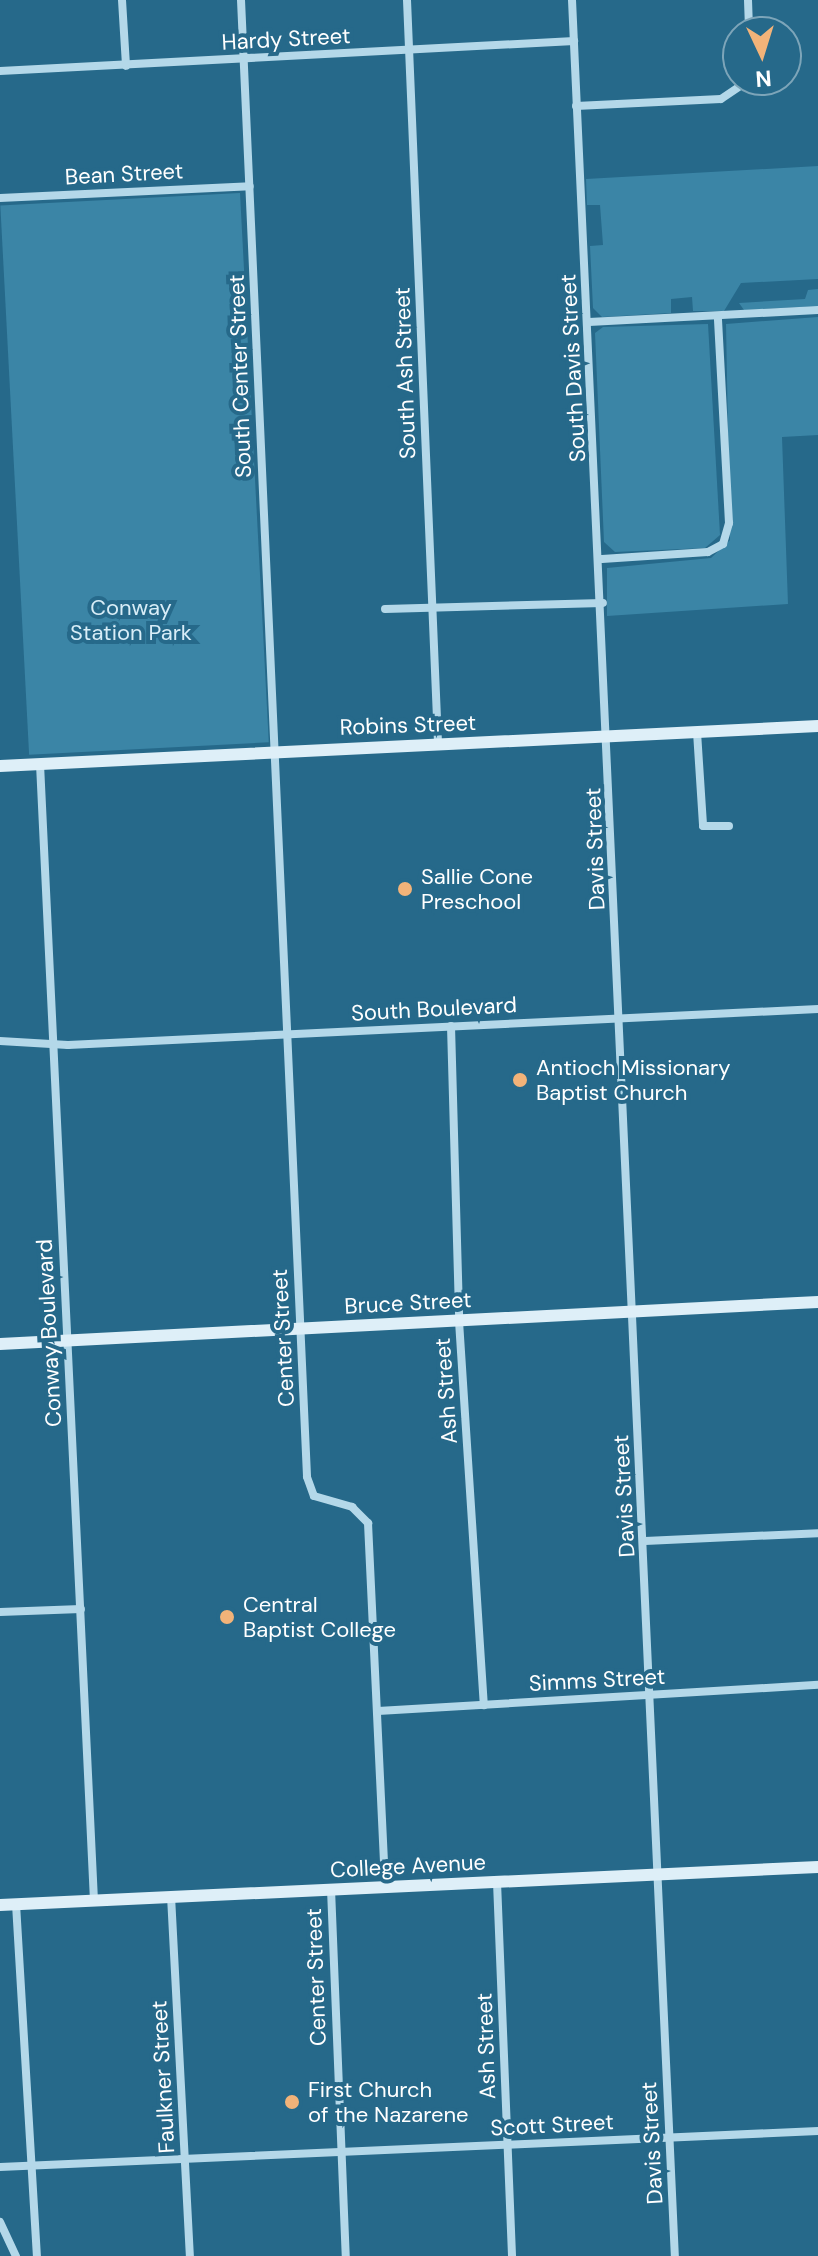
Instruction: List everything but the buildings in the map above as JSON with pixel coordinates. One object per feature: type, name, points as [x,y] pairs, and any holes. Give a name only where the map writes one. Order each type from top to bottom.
[{"type":"street","points":[[122,0],[126,66]]},
{"type":"street","name":"South Center Street","points":[[241,0],[273,750]]},
{"type":"street","name":"South Ash Street","points":[[407,0],[438,744]]},
{"type":"street","name":"South Davis Street","points":[[572,0],[602,559],[608,735]]},
{"type":"street","name":"Hardy Street","points":[[0,71],[574,41]]},
{"type":"street","points":[[576,106],[721,99],[730,96]]},
{"type":"street","name":"Bean Street","points":[[0,198],[250,186]]},
{"type":"street","points":[[589,322],[718,318],[818,310]]},
{"type":"street","points":[[602,559],[708,552],[723,544],[729,523],[718,318]]},
{"type":"street","points":[[385,609],[603,603]]},
{"type":"street","name":"Robins Street","points":[[0,766],[273,750],[818,726]]},
{"type":"street","points":[[697,732],[703,826],[729,826]]},
{"type":"street","name":"Davis Street","points":[[608,735],[675,2256]]},
{"type":"street","name":"Center Street","points":[[273,750],[309,1488],[368,1523],[385,1887]]},
{"type":"street","name":"Conway Boulevard","points":[[40,764],[94,1900]]},
{"type":"street","name":"South Boulevard","points":[[0,1041],[288,1034],[818,1009]]},
{"type":"street","name":"Ash Street","points":[[451,1026],[459,1321],[484,1705]]},
{"type":"street","name":"Bruce Street","points":[[0,1344],[818,1302]]},
{"type":"street","points":[[645,1541],[818,1533]]},
{"type":"street","points":[[0,1612],[81,1609]]},
{"type":"street","name":"Simms Street","points":[[378,1711],[818,1685]]},
{"type":"street","name":"College Avenue","points":[[0,1905],[818,1867]]},
{"type":"street","name":"Ash Street","points":[[497,1882],[512,2256]]},
{"type":"street","name":"Center Street","points":[[331,1889],[346,2256]]},
{"type":"street","name":"Faulkner Street","points":[[171,1896],[190,2256]]},
{"type":"street","points":[[16,1904],[37,2256]]},
{"type":"street","name":"Scott Street","points":[[0,2167],[818,2131]]},
{"type":"street","points":[[0,2222],[16,2256]]},
{"type":"green space","points":[[818,166],[818,279],[741,283],[724,311],[693,311],[692,297],[671,299],[671,313],[602,317],[593,308],[590,246],[603,245],[600,205],[587,205],[586,179]]},
{"type":"green space","name":"Conway Station Park","points":[[240,193],[269,742],[29,755],[0,206]]},
{"type":"green space","points":[[818,289],[818,306],[744,310],[739,303],[805,299],[808,290]]},
{"type":"green space","points":[[818,317],[818,435],[782,437],[788,604],[607,616],[607,568],[711,558],[730,540],[726,324]]},
{"type":"green space","points":[[708,324],[720,535],[705,548],[615,552],[604,542],[595,333],[603,327]]},
{"type":"place","name":"Sallie Cone Preschool","points":[[405,889]]},
{"type":"place","name":"Antioch Missionary Baptist Church","points":[[520,1080]]},
{"type":"place","name":"Central Baptist College","points":[[227,1617]]},
{"type":"place","name":"First Church of the Nazarene","points":[[292,2102]]}]
